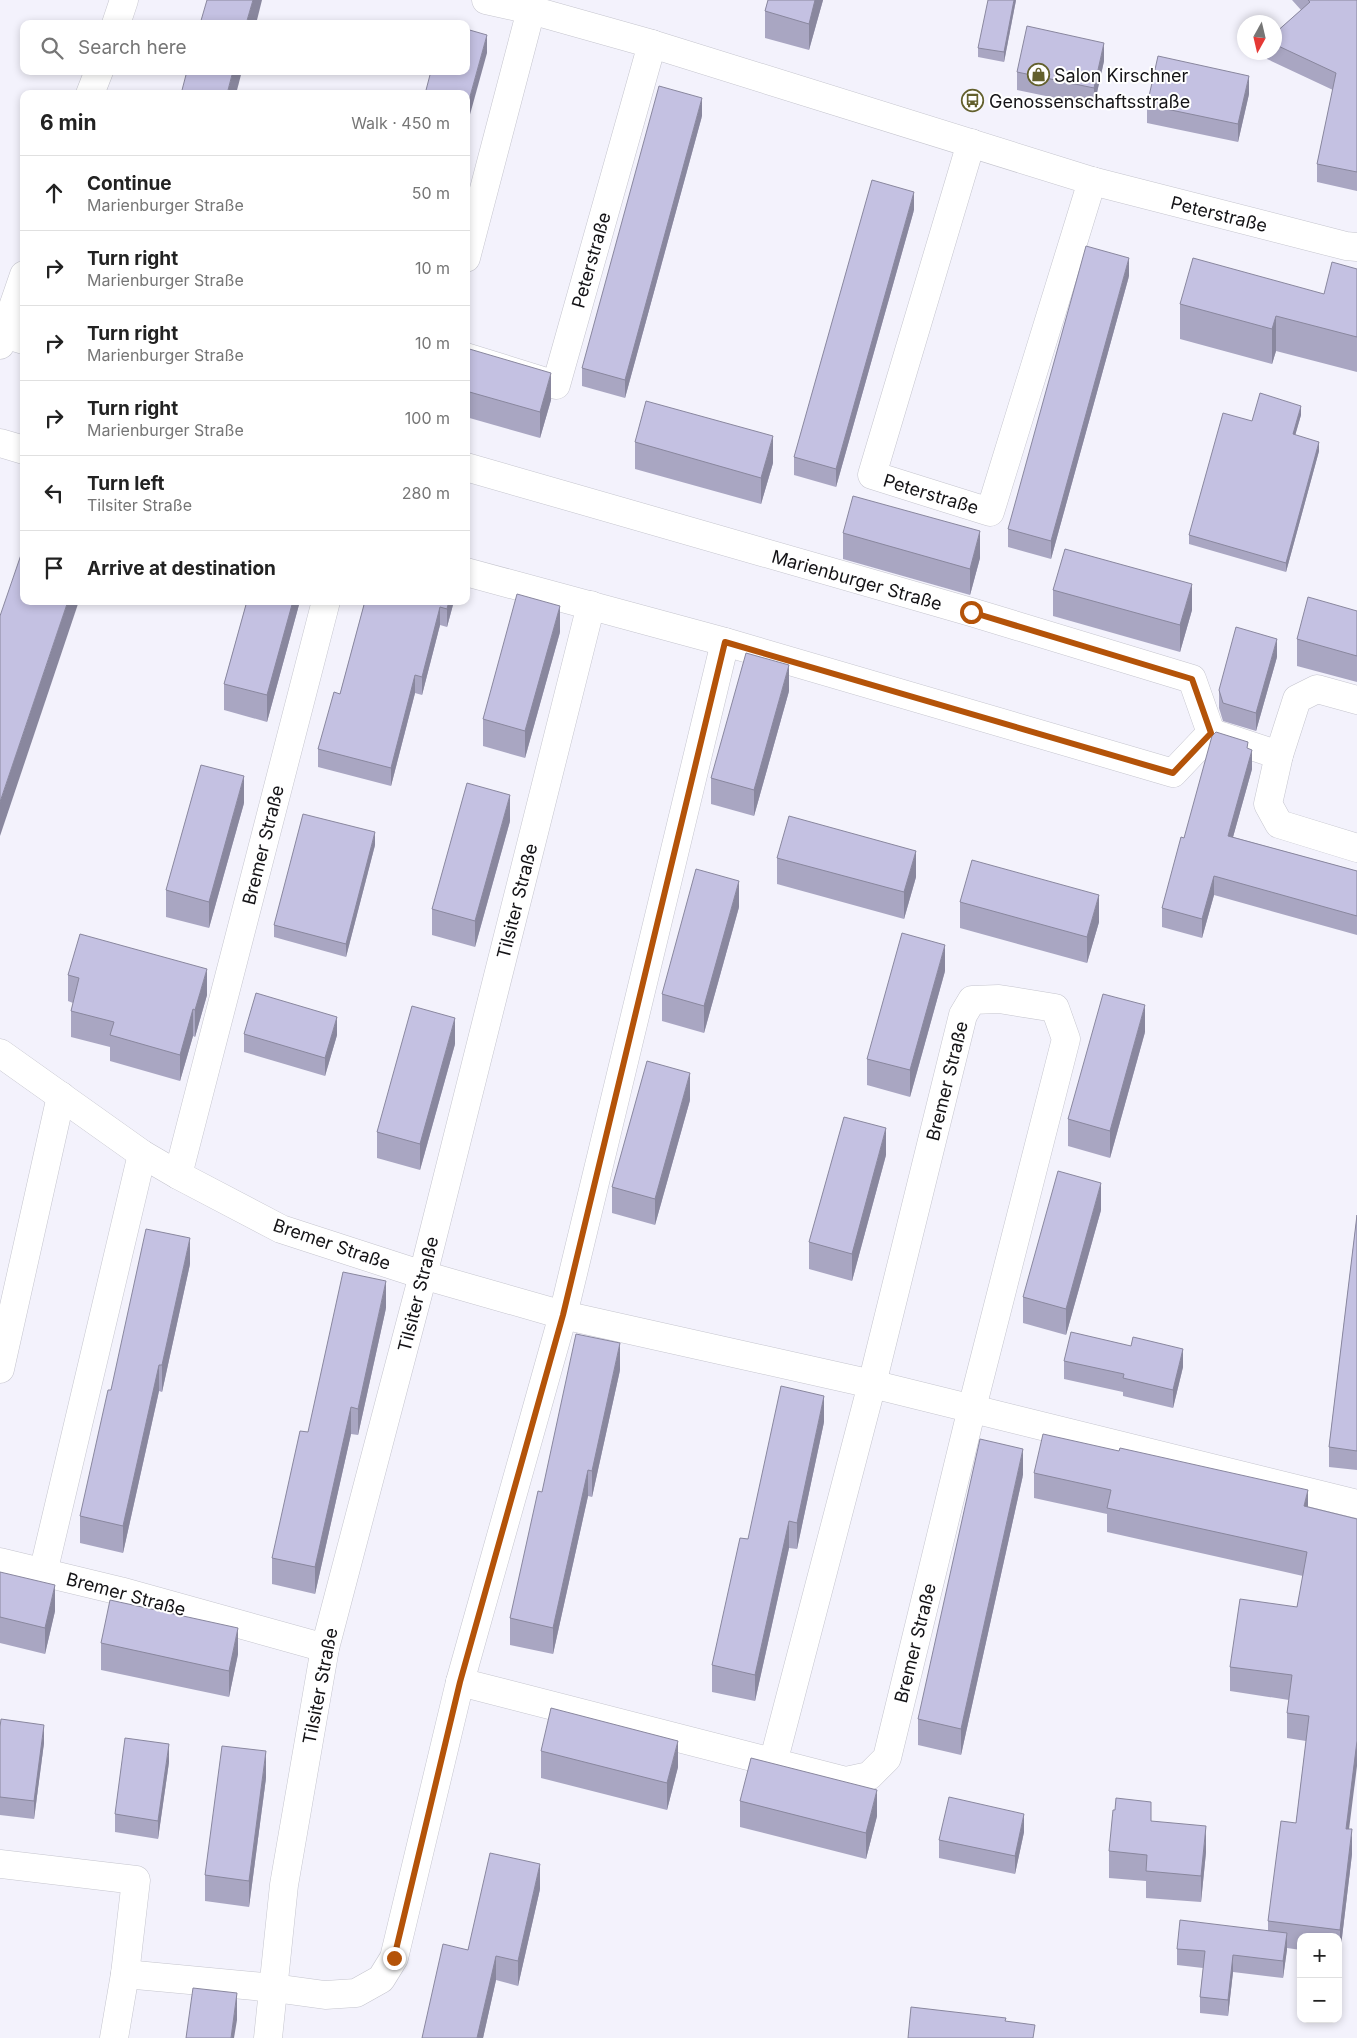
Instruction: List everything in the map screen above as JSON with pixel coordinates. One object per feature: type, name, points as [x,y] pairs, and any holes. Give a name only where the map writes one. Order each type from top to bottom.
[{"type":"street","points":[[117,20],[124,0]]},
{"type":"street","name":"Peterstraße","points":[[486,0],[531,10],[652,44],[1092,181],[1353,249]]},
{"type":"street","name":"Peterstraße","points":[[505,0],[531,10]]},
{"type":"street","points":[[470,243],[531,10]]},
{"type":"street","name":"Peterstraße","points":[[470,358],[556,385],[652,44]]},
{"type":"street","points":[[92,90],[97,75]]},
{"type":"street","name":"Peterstraße","points":[[971,143],[872,475],[899,484],[990,512],[1092,181]]},
{"type":"street","points":[[9,340],[20,292]]},
{"type":"street","points":[[0,443],[20,449]]},
{"type":"street","name":"Marienburger Straße","points":[[470,468],[971,612],[1192,679],[1211,733]]},
{"type":"street","points":[[470,573],[725,642],[1173,773],[1211,733],[1279,755]]},
{"type":"street","name":"Bremer Straße","points":[[178,1175],[325,605]]},
{"type":"street","name":"Tilsiter Straße","points":[[268,2038],[284,1885],[325,1648],[423,1276],[591,605]]},
{"type":"street","points":[[125,1974],[274,1988],[324,1995],[356,1993],[381,1979],[394,1958],[460,1682],[563,1315],[725,642]]},
{"type":"street","points":[[1357,700],[1317,690],[1296,699],[1279,755],[1268,804],[1279,824],[1357,848]]},
{"type":"street","name":"Bremer Straße","points":[[460,1682],[773,1763],[846,1781],[869,1776],[887,1758],[972,1408],[1066,1039],[1055,1008],[999,999],[972,1000],[963,1015],[872,1384],[773,1763]]},
{"type":"street","name":"Bremer Straße","points":[[0,1053],[142,1154],[281,1229],[423,1276],[563,1315],[872,1384],[1357,1504]]},
{"type":"street","points":[[0,1369],[61,1096]]},
{"type":"street","name":"Bremer Straße","points":[[43,1573],[142,1154]]},
{"type":"street","name":"Bremer Straße","points":[[0,1562],[120,1591],[325,1648]]},
{"type":"street","points":[[0,1864],[136,1880],[125,1974],[114,2038]]},
{"type":"building","points":[[207,0],[253,0],[247,20],[201,20]]},
{"type":"building","points":[[768,0],[815,0],[809,24],[765,11]]},
{"type":"building","points":[[988,0],[1014,0],[1004,52],[978,48]]},
{"type":"building","points":[[1308,0],[1357,0],[1357,172],[1317,164],[1336,73],[1282,48],[1282,27],[1310,2]]},
{"type":"building","points":[[1027,26],[1104,43],[1094,88],[1017,72]]},
{"type":"building","points":[[470,30],[487,35],[470,97],[470,90],[426,90],[430,75],[470,75]]},
{"type":"building","points":[[1158,56],[1249,76],[1238,124],[1147,105]]},
{"type":"building","points":[[186,75],[232,75],[228,90],[182,90]]},
{"type":"building","points":[[659,86],[702,98],[625,380],[582,368]]},
{"type":"building","points":[[872,180],[914,192],[836,469],[794,457]]},
{"type":"building","points":[[1086,246],[1129,258],[1051,541],[1008,529]]},
{"type":"building","points":[[1193,258],[1324,294],[1332,262],[1357,269],[1357,337],[1276,316],[1272,329],[1180,304]]},
{"type":"building","points":[[470,349],[551,373],[540,412],[470,392]]},
{"type":"building","points":[[1260,393],[1301,406],[1293,434],[1319,442],[1286,563],[1189,535],[1223,413],[1252,421]]},
{"type":"building","points":[[646,401],[773,436],[761,478],[635,442]]},
{"type":"building","points":[[853,496],[980,531],[970,569],[843,533]]},
{"type":"building","points":[[1065,549],[1192,584],[1180,625],[1053,590]]},
{"type":"building","points":[[20,558],[20,605],[67,605],[0,802],[0,616]]},
{"type":"building","points":[[517,594],[560,606],[525,731],[483,719]]},
{"type":"building","points":[[1308,597],[1357,611],[1357,656],[1297,639]]},
{"type":"building","points":[[246,605],[292,605],[267,695],[224,684]]},
{"type":"building","points":[[364,605],[448,605],[447,609],[440,607],[422,677],[415,675],[391,768],[318,749],[334,692],[340,694]]},
{"type":"building","points":[[1236,627],[1277,639],[1256,713],[1223,703],[1219,690]]},
{"type":"building","points":[[746,653],[789,665],[754,790],[711,778]]},
{"type":"building","points":[[1216,732],[1248,742],[1247,748],[1252,750],[1228,836],[1357,871],[1357,916],[1214,876],[1202,919],[1162,908],[1181,837],[1184,838],[1212,736]]},
{"type":"building","points":[[201,765],[244,776],[209,902],[166,890]]},
{"type":"building","points":[[467,783],[510,795],[475,921],[432,909]]},
{"type":"building","points":[[303,814],[375,832],[346,944],[274,925]]},
{"type":"building","points":[[789,816],[916,851],[904,892],[777,858]]},
{"type":"building","points":[[972,860],[1099,895],[1087,937],[960,902]]},
{"type":"building","points":[[696,869],[739,881],[704,1006],[662,994]]},
{"type":"building","points":[[902,933],[945,945],[910,1070],[867,1059]]},
{"type":"building","points":[[80,934],[207,969],[180,1055],[110,1035],[114,1022],[71,1011],[79,978],[68,975]]},
{"type":"building","points":[[256,993],[337,1017],[325,1058],[244,1034]]},
{"type":"building","points":[[1103,994],[1145,1005],[1110,1131],[1068,1119]]},
{"type":"building","points":[[412,1006],[455,1018],[420,1144],[377,1132]]},
{"type":"building","points":[[647,1061],[690,1073],[655,1199],[612,1187]]},
{"type":"building","points":[[844,1117],[886,1128],[852,1254],[809,1242]]},
{"type":"building","points":[[1058,1171],[1101,1183],[1066,1309],[1023,1297]]},
{"type":"building","points":[[1357,1215],[1357,1451],[1329,1447]]},
{"type":"building","points":[[146,1229],[190,1238],[162,1365],[159,1365],[123,1526],[80,1516],[108,1390],[111,1390]]},
{"type":"building","points":[[343,1272],[386,1281],[358,1409],[351,1407],[315,1567],[272,1558],[300,1431],[308,1432]]},
{"type":"building","points":[[1071,1332],[1131,1346],[1133,1337],[1183,1349],[1173,1390],[1123,1378],[1124,1374],[1064,1361]]},
{"type":"building","points":[[576,1334],[620,1343],[592,1471],[588,1470],[553,1628],[510,1618],[538,1491],[542,1492]]},
{"type":"building","points":[[781,1386],[824,1396],[797,1523],[789,1521],[755,1675],[712,1665],[740,1538],[748,1539]]},
{"type":"building","points":[[1043,1434],[1119,1451],[1120,1448],[1308,1490],[1304,1506],[1357,1519],[1357,1741],[1346,1829],[1352,1829],[1340,1930],[1268,1921],[1281,1821],[1296,1823],[1309,1716],[1287,1713],[1292,1675],[1230,1667],[1240,1599],[1297,1607],[1307,1552],[1107,1508],[1111,1490],[1034,1473]]},
{"type":"building","points":[[980,1439],[1023,1449],[961,1729],[918,1719]]},
{"type":"building","points":[[0,1572],[55,1585],[45,1628],[0,1617]]},
{"type":"building","points":[[110,1600],[238,1628],[229,1671],[101,1643]]},
{"type":"building","points":[[551,1708],[678,1741],[667,1783],[541,1751]]},
{"type":"building","points":[[1,1719],[44,1725],[34,1801],[0,1797]]},
{"type":"building","points":[[125,1738],[169,1744],[158,1821],[115,1814]]},
{"type":"building","points":[[222,1746],[266,1751],[249,1881],[205,1875]]},
{"type":"building","points":[[751,1758],[877,1790],[866,1833],[740,1801]]},
{"type":"building","points":[[949,1797],[1024,1814],[1015,1856],[939,1840]]},
{"type":"building","points":[[1116,1798],[1151,1802],[1151,1821],[1206,1826],[1201,1876],[1146,1871],[1147,1855],[1109,1851]]},
{"type":"building","points":[[490,1853],[540,1864],[518,1961],[496,1956],[477,2038],[422,2038],[443,1944],[468,1950]]},
{"type":"building","points":[[1180,1920],[1287,1933],[1283,1961],[1233,1955],[1228,2000],[1200,1997],[1205,1951],[1177,1949]]},
{"type":"building","points":[[193,1988],[237,1993],[231,2038],[186,2038]]},
{"type":"building","points":[[911,2007],[1006,2018],[1005,2021],[1035,2025],[1033,2038],[908,2038]]},
{"type":"place","name":"Salon Kirschner","points":[[1038,75]]},
{"type":"place","name":"Genossenschaftsstraße","points":[[973,101]]},
{"type":"route","points":[[394,1958],[460,1682],[563,1315],[725,642],[1173,773],[1211,733],[1192,679],[971,612]]}]
